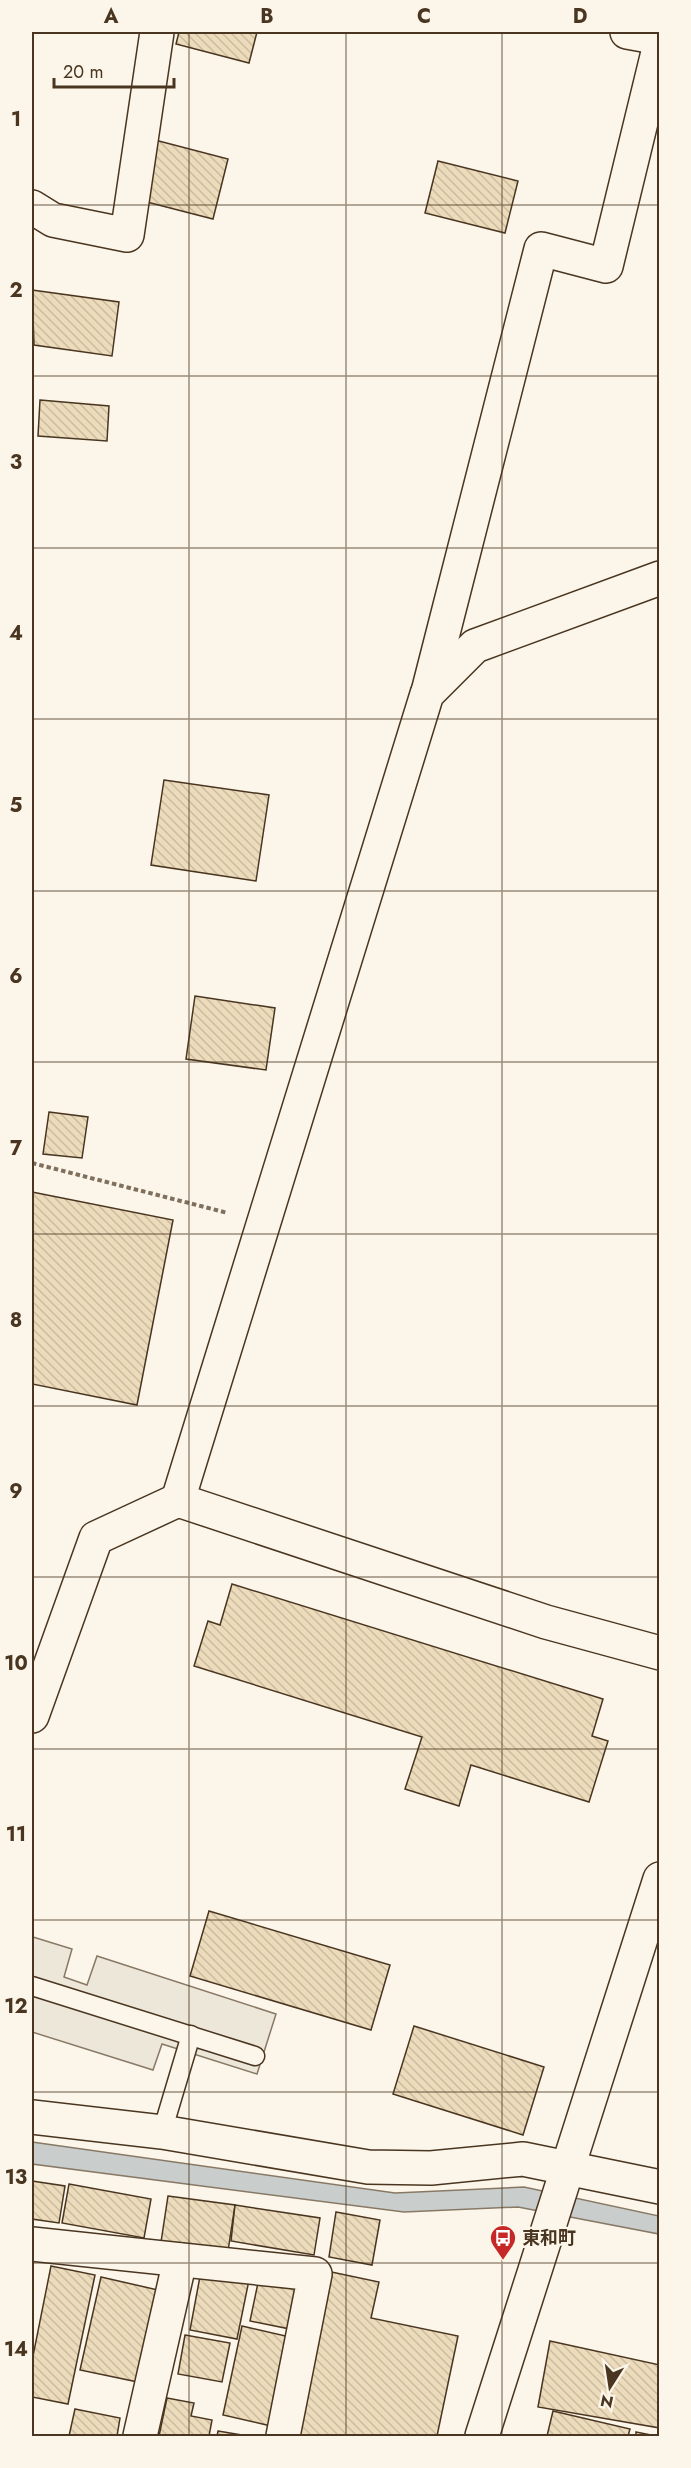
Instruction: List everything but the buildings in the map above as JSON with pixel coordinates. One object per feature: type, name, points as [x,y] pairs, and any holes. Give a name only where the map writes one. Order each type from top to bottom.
[{"type":"street","points":[[32,207],[52,220],[127,235],[157,32]]},
{"type":"street","points":[[627,32],[660,38]]},
{"type":"street","points":[[178,1500],[427,694],[541,249],[606,266],[660,44]]},
{"type":"street","points":[[427,694],[475,646],[660,578]]},
{"type":"street","points":[[32,1716],[96,1538],[178,1500],[546,1622],[660,1653]]},
{"type":"street","points":[[482,2436],[660,1879]]},
{"type":"street","points":[[32,2117],[162,2132],[368,2167],[431,2168],[523,2159],[565,2174],[660,2187]]},
{"type":"street","points":[[33,2252],[180,2260],[315,2274],[283,2436]]},
{"type":"street","points":[[140,2436],[180,2260]]},
{"type":"lane","points":[[32,1986],[255,2056]]},
{"type":"lane","points":[[162,2132],[191,2035]]},
{"type":"path","points":[[32,1163],[263,1224]]},
{"type":"shaded area","points":[[33,1937],[72,1949],[64,1977],[87,1985],[97,1956],[276,2014],[257,2074],[162,2044],[153,2070],[32,2032]]},
{"type":"shaded area","points":[[32,2142],[395,2193],[524,2187],[659,2216],[659,2234],[518,2207],[404,2212],[32,2164]]},
{"type":"place","name":"東和町","points":[[503,2261]]}]
